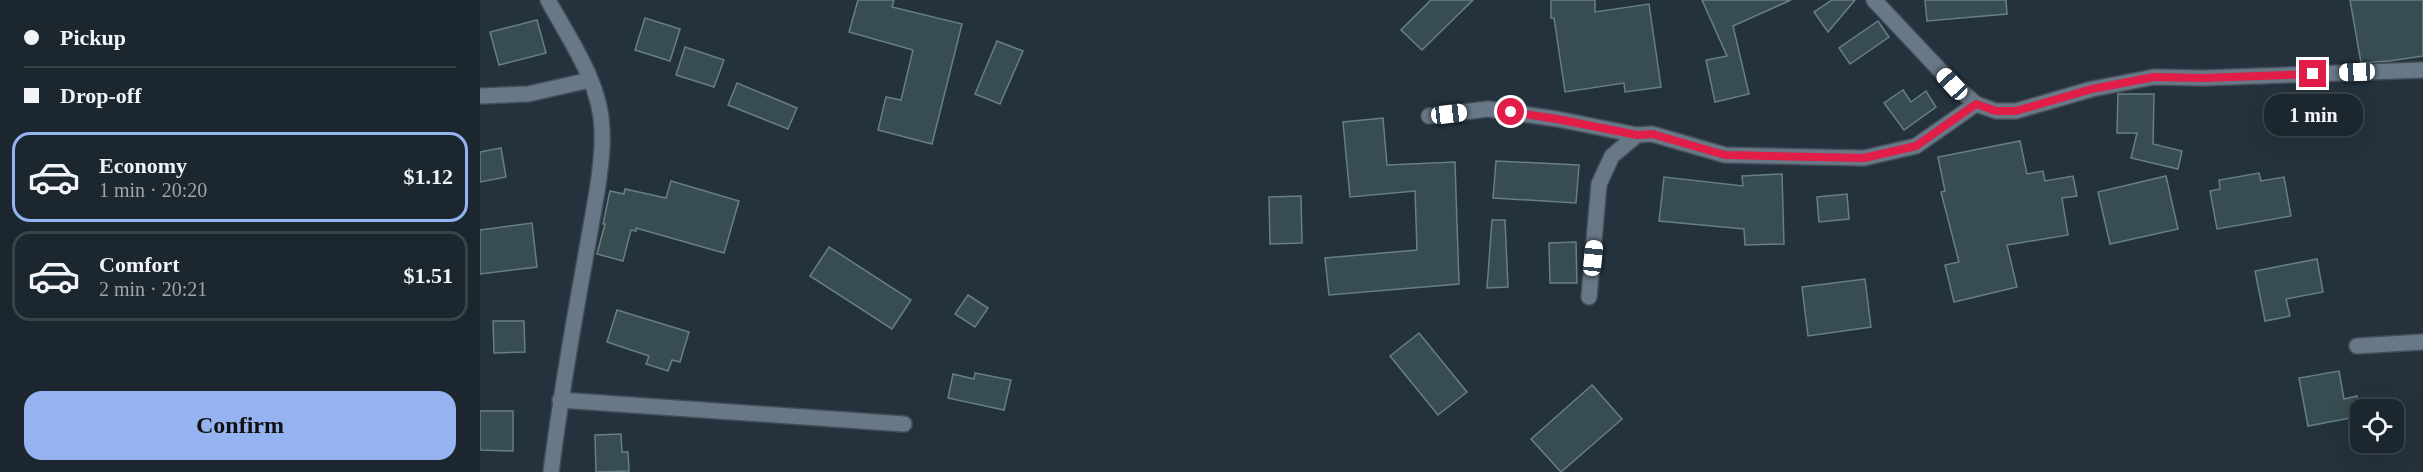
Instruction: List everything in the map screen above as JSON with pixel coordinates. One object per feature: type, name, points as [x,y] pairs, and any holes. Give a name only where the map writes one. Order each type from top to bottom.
[{"type":"street","points":[[548,0],[590,80],[598,104],[602,129],[590,234],[560,400],[551,472]]},
{"type":"street","points":[[1874,0],[1952,84],[1976,104],[1996,111],[2016,111],[2092,89],[2154,77],[2203,78],[2423,70]]},
{"type":"street","points":[[480,96],[528,94],[590,80]]},
{"type":"street","points":[[1429,117],[1488,109],[1557,119],[1637,135],[1652,134],[1725,155],[1864,158],[1916,146],[1976,104]]},
{"type":"street","points":[[1588,297],[1599,184],[1612,156],[1637,135]]},
{"type":"street","points":[[2357,346],[2423,342]]},
{"type":"street","points":[[560,400],[904,424]]},
{"type":"building","points":[[858,0],[894,0],[892,7],[962,24],[932,144],[878,130],[886,97],[901,100],[913,50],[849,32]]},
{"type":"building","points":[[1431,0],[1473,0],[1422,50],[1401,30]]},
{"type":"building","points":[[1551,0],[1595,0],[1595,12],[1649,4],[1661,87],[1625,92],[1624,83],[1565,92],[1554,18],[1551,18]]},
{"type":"building","points":[[1702,0],[1791,0],[1733,26],[1749,94],[1715,102],[1706,60],[1727,56]]},
{"type":"building","points":[[1832,0],[1855,0],[1828,32],[1814,12]]},
{"type":"building","points":[[1925,0],[2006,0],[2007,14],[1927,21]]},
{"type":"building","points":[[2350,0],[2423,0],[2423,56],[2361,63]]},
{"type":"building","points":[[645,18],[680,29],[670,61],[635,50]]},
{"type":"building","points":[[537,20],[546,53],[499,65],[490,32]]},
{"type":"building","points":[[1878,21],[1889,37],[1850,64],[1839,48]]},
{"type":"building","points":[[997,41],[1023,51],[1000,104],[975,94]]},
{"type":"building","points":[[685,47],[724,60],[714,87],[676,75]]},
{"type":"building","points":[[737,83],[797,108],[788,129],[728,105]]},
{"type":"building","points":[[1903,90],[1911,102],[1926,91],[1936,107],[1904,130],[1884,103]]},
{"type":"building","points":[[2118,94],[2154,94],[2153,144],[2182,151],[2178,169],[2131,158],[2137,133],[2117,133]]},
{"type":"building","points":[[1383,118],[1387,165],[1455,162],[1459,284],[1329,295],[1325,258],[1417,250],[1415,191],[1350,197],[1343,122]]},
{"type":"building","points":[[2020,141],[2027,174],[2043,171],[2045,181],[2073,176],[2077,196],[2062,198],[2068,235],[2007,245],[2017,287],[1954,302],[1945,265],[1959,262],[1941,192],[1945,191],[1938,157]]},
{"type":"building","points":[[501,148],[506,177],[480,182],[480,152]]},
{"type":"building","points":[[1496,161],[1579,165],[1576,203],[1493,198]]},
{"type":"building","points":[[2259,173],[2261,181],[2284,177],[2291,216],[2217,229],[2210,191],[2220,189],[2219,180]]},
{"type":"building","points":[[1782,174],[1784,244],[1745,245],[1744,229],[1659,221],[1664,177],[1743,186],[1742,176]]},
{"type":"building","points":[[2166,176],[2178,229],[2110,244],[2098,192]]},
{"type":"building","points":[[671,181],[739,201],[724,253],[636,228],[636,231],[631,230],[623,261],[597,254],[610,191],[624,194],[625,189],[666,198]]},
{"type":"building","points":[[1847,194],[1849,219],[1819,222],[1817,197]]},
{"type":"building","points":[[1301,196],[1302,243],[1270,244],[1269,197]]},
{"type":"building","points":[[1492,220],[1505,220],[1508,287],[1487,288]]},
{"type":"building","points":[[532,223],[537,267],[480,274],[480,230]]},
{"type":"building","points":[[1576,242],[1577,283],[1550,283],[1549,243]]},
{"type":"building","points":[[829,247],[911,300],[892,329],[810,276]]},
{"type":"building","points":[[2317,259],[2323,292],[2286,299],[2290,316],[2265,321],[2255,271]]},
{"type":"building","points":[[1865,279],[1871,327],[1808,336],[1802,287]]},
{"type":"building","points":[[968,295],[988,308],[975,327],[955,314]]},
{"type":"building","points":[[617,310],[689,332],[680,362],[672,360],[668,371],[646,364],[649,356],[607,342]]},
{"type":"building","points":[[493,321],[524,321],[525,352],[494,353]]},
{"type":"building","points":[[1419,333],[1467,392],[1438,415],[1390,356]]},
{"type":"building","points":[[2339,371],[2344,399],[2357,396],[2358,399],[2350,399],[2350,418],[2308,426],[2299,378]]},
{"type":"building","points":[[975,373],[1011,380],[1004,410],[948,398],[953,374],[974,379]]},
{"type":"building","points":[[1592,385],[1622,419],[1561,472],[1531,439]]},
{"type":"building","points":[[480,411],[513,411],[513,451],[480,450]]},
{"type":"building","points":[[621,434],[622,452],[628,452],[629,471],[596,472],[595,435]]},
{"type":"route","points":[[1511,112],[1637,135],[1652,134],[1725,155],[1864,158],[1916,146],[1976,104],[1996,111],[2016,111],[2092,89],[2154,77],[2203,78],[2313,74]]}]
